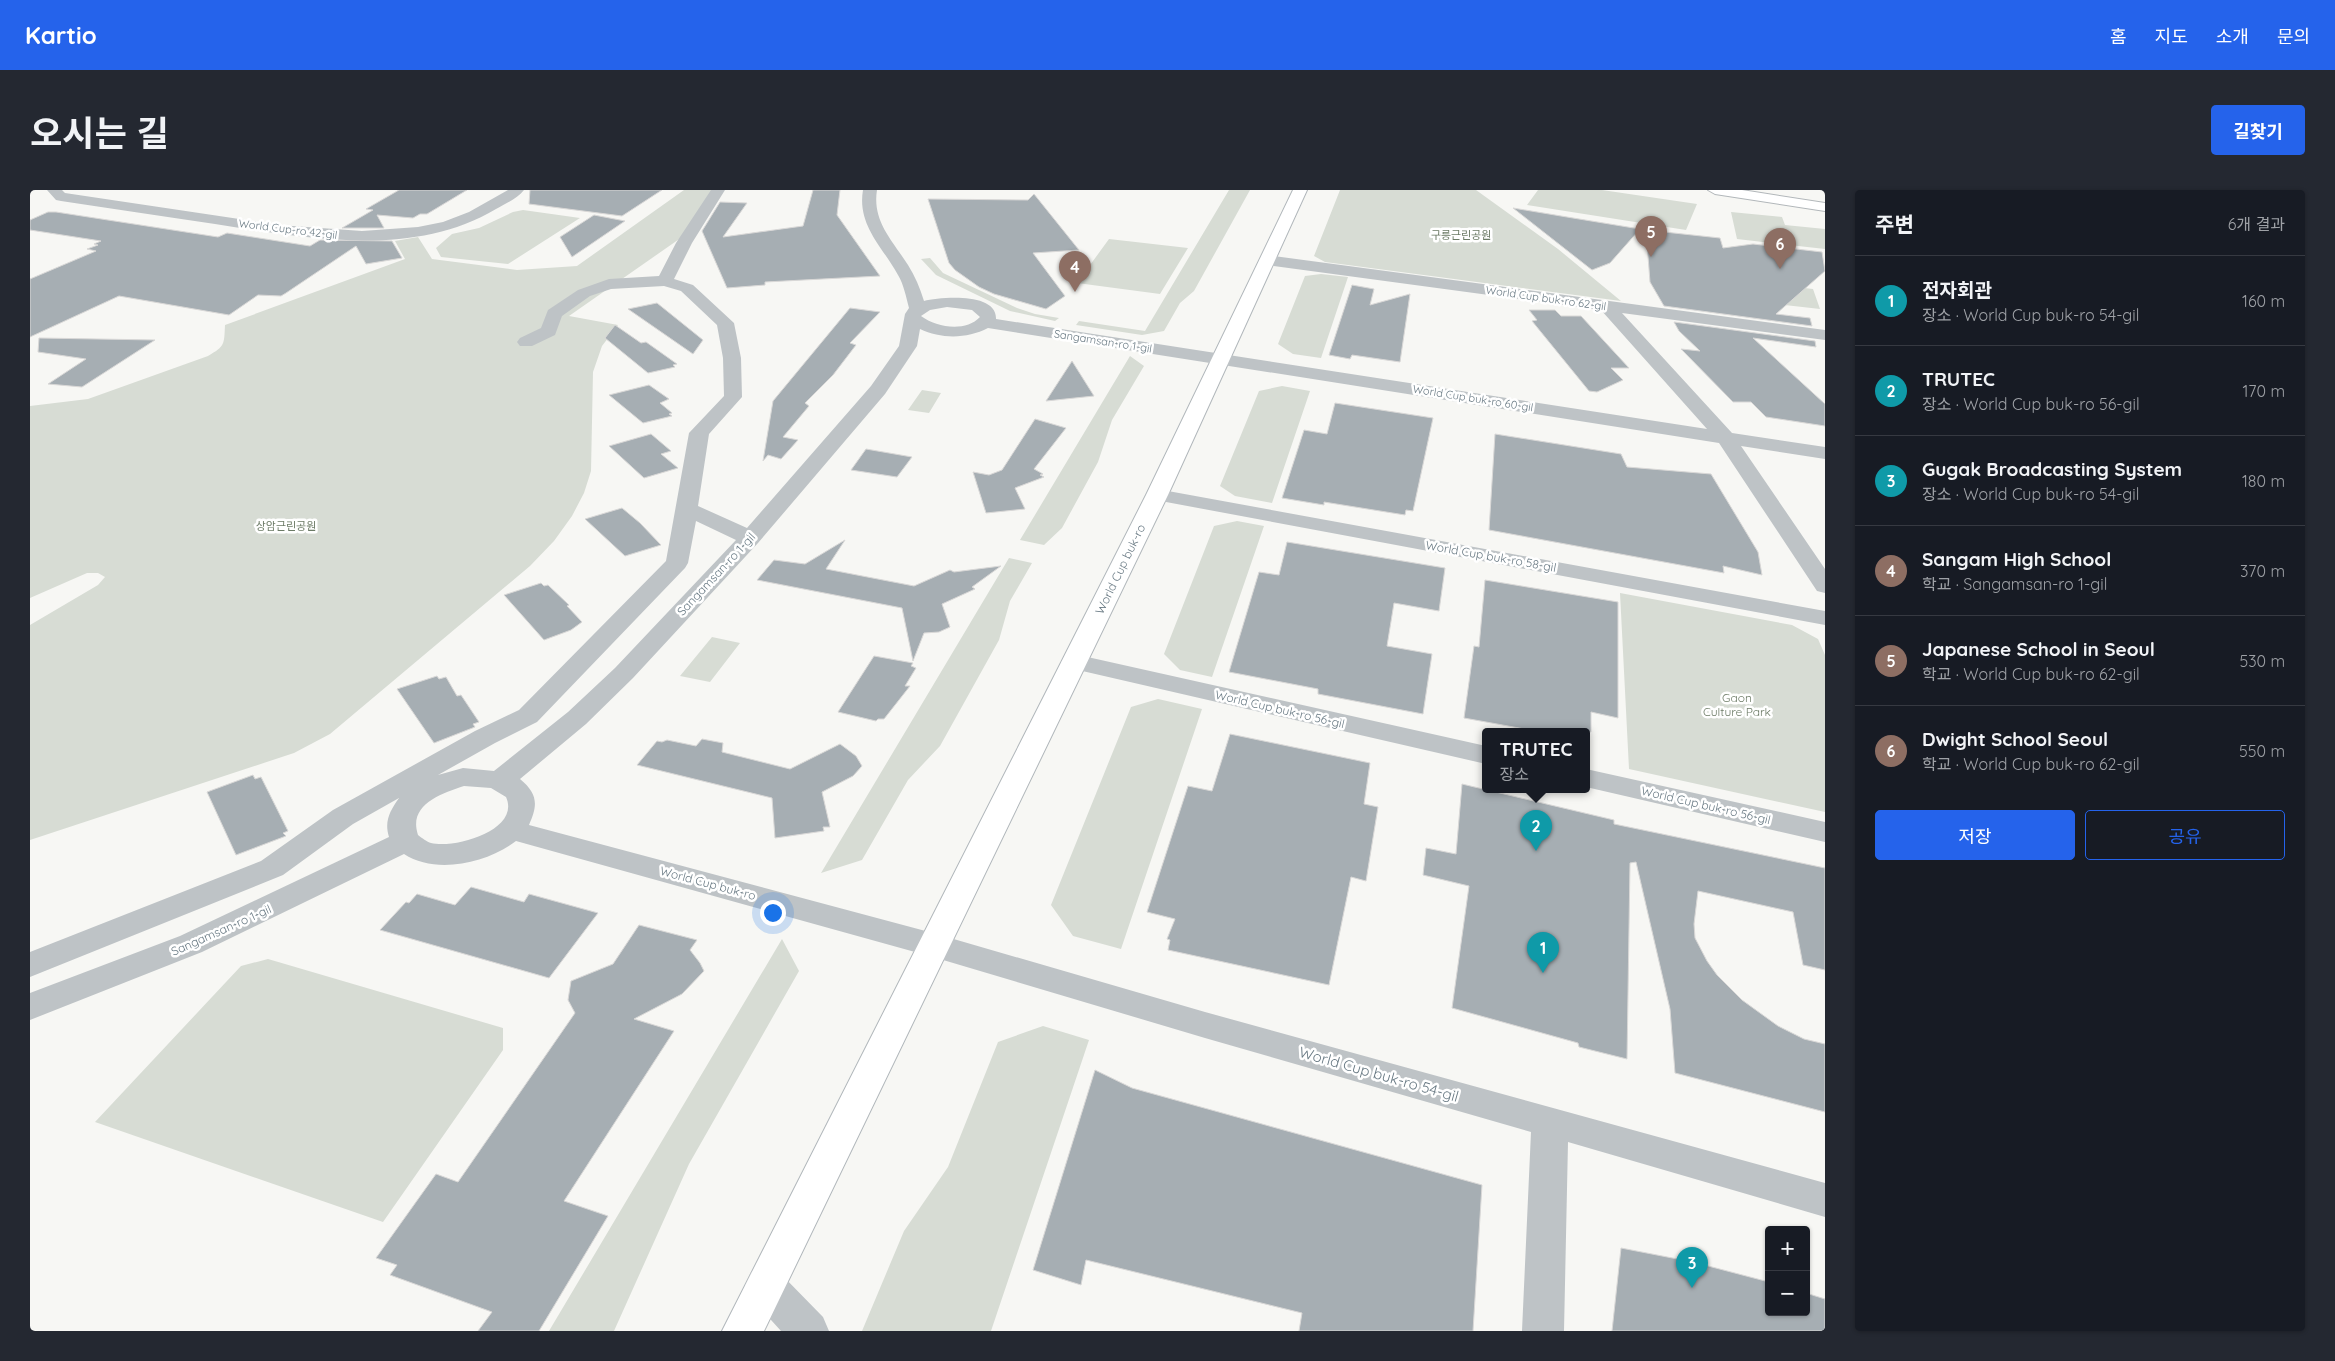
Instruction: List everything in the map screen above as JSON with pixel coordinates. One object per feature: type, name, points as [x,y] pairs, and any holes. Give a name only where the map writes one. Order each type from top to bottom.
[{"type":"main road","name":"World Cup buk-ro","points":[[743,1331],[1157,495],[1300,190]]},
{"type":"main road","points":[[1716,190],[1825,207]]},
{"type":"main road","points":[[1771,190],[1825,198]]},
{"type":"street","name":"World Cup-ro 42-gil","points":[[54,190],[61,197],[302,233],[362,236],[405,233],[446,226],[476,215],[517,190]]},
{"type":"street","points":[[665,281],[684,243],[718,190]]},
{"type":"street","points":[[870,190],[868,205],[875,227],[906,273],[933,293],[984,309],[989,314],[986,323],[978,328],[949,331],[923,337],[908,346]]},
{"type":"street","name":"World Cup buk-ro 62-gil","points":[[1267,260],[1825,335]]},
{"type":"street","points":[[906,273],[919,324],[928,328],[949,331]]},
{"type":"street","points":[[30,965],[272,868],[344,817],[485,737],[528,716],[677,563],[699,433],[733,397],[732,358],[725,323],[687,288],[665,281],[609,284],[584,293],[554,314],[549,330],[526,342]]},
{"type":"street","points":[[908,346],[916,314],[935,303],[963,303]]},
{"type":"street","points":[[1607,306],[1726,438],[1825,586]]},
{"type":"street","name":"Sangamsan-ro 1-gil","points":[[986,323],[1220,358]]},
{"type":"street","name":"Sangamsan-ro 1-gil","points":[[501,780],[577,718],[617,680],[750,538],[878,390],[908,346]]},
{"type":"street","name":"World Cup buk-ro 60-gil","points":[[1220,358],[1825,453]]},
{"type":"street","name":"World Cup buk-ro 58-gil","points":[[1157,495],[1825,618]]},
{"type":"street","points":[[687,509],[750,538]]},
{"type":"street","name":"World Cup buk-ro 56-gil","points":[[1074,662],[1482,754]]},
{"type":"street","points":[[483,777],[501,780],[515,789],[522,801],[521,815],[511,830],[484,847],[456,854],[436,854],[419,850],[406,841],[400,829],[402,816],[410,803],[425,791],[443,782],[483,777]]},
{"type":"street","name":"World Cup buk-ro 56-gil","points":[[1590,779],[1825,832]]},
{"type":"street","name":"World Cup buk-ro","points":[[511,830],[933,945]]},
{"type":"street","name":"Sangamsan-ro 1-gil","points":[[30,1007],[191,944],[406,841]]},
{"type":"street","name":"World Cup buk-ro 54-gil","points":[[933,945],[1205,1026],[1825,1200]]},
{"type":"street","points":[[1543,1331],[1550,1122]]},
{"type":"street","points":[[765,1285],[808,1331]]},
{"type":"green space","name":"상암근린공원","points":[[684,190],[714,190],[685,235],[569,316],[618,325],[602,346],[593,372],[591,471],[584,493],[572,516],[554,541],[530,566],[330,734],[294,753],[30,840],[30,625],[98,585],[105,577],[98,573],[87,573],[30,598],[30,406],[88,399],[208,356],[221,347],[225,325],[405,259],[395,241],[418,237],[432,259],[517,270],[577,266]]},
{"type":"green space","points":[[1229,190],[1250,190],[1194,291],[1180,303],[1164,331],[1142,335],[1076,325],[1079,321],[1145,331]]},
{"type":"green space","name":"구릉근린공원","points":[[1340,190],[1476,190],[1558,249],[1621,301],[1325,262],[1314,256]]},
{"type":"green space","points":[[1538,190],[1602,190],[1697,204],[1686,230],[1527,205]]},
{"type":"green space","points":[[523,210],[580,218],[508,264],[441,257],[436,248],[452,234],[479,228],[513,212]]},
{"type":"green space","points":[[1731,212],[1782,217],[1785,225],[1825,229],[1825,249],[1737,239]]},
{"type":"green space","points":[[1109,239],[1188,248],[1160,294],[1077,283]]},
{"type":"green space","points":[[930,258],[943,273],[1017,308],[1035,314],[1059,318],[1055,321],[1010,311],[936,275],[921,259]]},
{"type":"green space","points":[[1321,274],[1348,277],[1321,358],[1293,354],[1278,344],[1305,276]]},
{"type":"green space","points":[[1770,284],[1813,289],[1820,309],[1776,304]]},
{"type":"green space","points":[[1130,356],[1144,366],[1112,420],[1098,462],[1062,528],[1044,545],[1020,540]]},
{"type":"green space","points":[[1282,386],[1310,391],[1272,503],[1235,496],[1220,486],[1259,391]]},
{"type":"green space","points":[[922,390],[941,393],[929,413],[908,410]]},
{"type":"green space","points":[[1237,521],[1264,526],[1212,677],[1180,670],[1164,654],[1214,526]]},
{"type":"green space","points":[[1009,558],[1032,563],[1010,601],[999,640],[940,746],[908,780],[862,860],[821,873]]},
{"type":"green space","name":"Gaon Culture Park","points":[[1620,593],[1792,625],[1818,639],[1825,655],[1825,812],[1629,769]]},
{"type":"green space","points":[[712,637],[740,643],[710,682],[680,676]]},
{"type":"green space","points":[[1158,699],[1202,709],[1121,949],[1073,936],[1051,905],[1131,707]]},
{"type":"green space","points":[[782,939],[799,971],[689,1164],[614,1331],[549,1331]]},
{"type":"green space","points":[[268,959],[503,1028],[503,1050],[383,1222],[95,1122],[241,966]]},
{"type":"green space","points":[[1043,1026],[1089,1040],[991,1331],[862,1331],[904,1231],[948,1167],[998,1042]]},
{"type":"building","points":[[399,190],[467,190],[427,214],[420,214],[413,218],[377,215],[384,228],[342,228],[373,210],[366,209]]},
{"type":"building","points":[[530,190],[662,190],[622,216],[529,204]]},
{"type":"building","points":[[813,190],[840,190],[837,215],[880,276],[765,282],[765,285],[727,288],[702,231],[720,202],[747,203],[723,237],[803,226]]},
{"type":"building","points":[[1034,194],[1079,250],[1033,253],[1065,296],[1046,309],[994,294],[979,287],[955,270],[949,263],[928,199],[1028,200]]},
{"type":"building","points":[[1513,208],[1640,229],[1610,263],[1592,270]]},
{"type":"building","points":[[48,212],[218,237],[227,233],[310,246],[320,240],[392,241],[402,258],[366,264],[356,246],[281,296],[258,295],[229,315],[119,296],[30,337],[30,279],[96,251],[87,249],[98,245],[94,244],[101,241],[30,230],[30,220]]},
{"type":"building","points":[[594,215],[625,221],[572,257],[560,237]]},
{"type":"building","points":[[1646,230],[1720,238],[1723,248],[1753,244],[1822,252],[1825,271],[1776,314],[1810,318],[1812,326],[1664,306],[1650,282]]},
{"type":"building","points":[[1352,285],[1374,289],[1370,305],[1410,294],[1400,362],[1352,355],[1350,359],[1329,355]]},
{"type":"building","points":[[657,303],[703,340],[693,354],[628,309]]},
{"type":"building","points":[[850,308],[880,312],[850,343],[856,345],[833,375],[805,403],[809,406],[783,437],[798,440],[781,459],[768,455],[763,461],[773,401]]},
{"type":"building","points":[[1529,310],[1555,310],[1561,316],[1581,316],[1629,368],[1611,368],[1623,380],[1597,392],[1589,391],[1532,321],[1537,320]]},
{"type":"building","points":[[1674,322],[1815,341],[1816,347],[1753,338],[1825,404],[1825,426],[1766,417],[1751,402],[1733,402],[1681,349],[1700,351],[1679,331]]},
{"type":"building","points":[[615,325],[641,343],[646,342],[677,364],[673,365],[675,367],[648,373],[605,338]]},
{"type":"building","points":[[39,338],[155,340],[82,387],[48,384],[86,359],[38,352]]},
{"type":"building","points":[[1072,361],[1094,396],[1046,401]]},
{"type":"building","points":[[649,385],[669,399],[660,403],[672,413],[669,414],[672,416],[643,423],[609,395]]},
{"type":"building","points":[[1335,403],[1433,418],[1413,511],[1406,510],[1405,515],[1324,502],[1324,505],[1282,498],[1304,430],[1327,434]]},
{"type":"building","points":[[1035,419],[1066,428],[1034,469],[1043,474],[1040,475],[1044,477],[1015,488],[1025,509],[986,513],[973,472],[989,475],[1002,470]]},
{"type":"building","points":[[651,434],[671,451],[661,454],[678,468],[644,478],[609,446]]},
{"type":"building","points":[[1495,434],[1621,454],[1627,467],[1711,474],[1758,552],[1762,575],[1723,566],[1724,573],[1489,530]]},
{"type":"building","points":[[866,449],[912,457],[897,477],[851,470]]},
{"type":"building","points":[[622,508],[640,523],[661,545],[625,556],[585,519]]},
{"type":"building","points":[[845,540],[826,569],[914,586],[950,570],[954,572],[1001,566],[972,587],[975,589],[942,604],[950,627],[939,632],[924,633],[913,661],[902,608],[757,580],[774,560],[805,564]]},
{"type":"building","points":[[1287,542],[1445,568],[1439,611],[1394,603],[1387,646],[1432,654],[1423,714],[1318,694],[1318,689],[1229,672],[1259,572],[1279,575]]},
{"type":"building","points":[[1485,580],[1618,602],[1618,718],[1591,712],[1590,732],[1590,728],[1519,728],[1464,718],[1474,646],[1479,647]]},
{"type":"building","points":[[541,583],[544,586],[548,585],[569,605],[567,606],[582,622],[571,630],[544,640],[504,595]]},
{"type":"building","points":[[874,656],[913,663],[911,666],[916,668],[905,686],[910,686],[884,719],[876,721],[838,712]]},
{"type":"building","points":[[437,676],[439,679],[446,677],[457,696],[461,695],[479,722],[473,724],[475,727],[434,743],[397,689]]},
{"type":"building","points":[[1230,734],[1370,763],[1364,804],[1378,807],[1366,881],[1351,877],[1329,985],[1168,950],[1170,940],[1167,939],[1175,919],[1147,912],[1188,786],[1212,791]]},
{"type":"building","points":[[702,739],[723,743],[722,752],[790,769],[840,744],[856,756],[862,766],[853,776],[822,792],[830,827],[823,827],[824,831],[775,838],[772,798],[637,765],[657,741],[667,740],[696,746]]},
{"type":"building","points":[[253,775],[255,779],[261,777],[288,831],[283,833],[286,836],[236,855],[207,792]]},
{"type":"building","points":[[1462,784],[1482,789],[1482,793],[1500,793],[1614,820],[1614,824],[1825,868],[1825,970],[1803,965],[1793,912],[1698,891],[1694,924],[1695,938],[1707,961],[1717,975],[1742,1000],[1778,1026],[1804,1039],[1825,1044],[1825,1112],[1675,1073],[1670,1009],[1636,862],[1630,863],[1627,1059],[1579,1047],[1578,1043],[1452,1008],[1469,886],[1423,875],[1426,848],[1456,854]]},
{"type":"building","points":[[471,887],[524,902],[529,894],[598,913],[549,978],[380,930],[406,902],[409,903],[417,894],[455,905]]},
{"type":"building","points":[[639,925],[697,940],[690,950],[704,971],[682,994],[634,1019],[674,1031],[564,1201],[608,1216],[539,1331],[478,1331],[492,1312],[390,1275],[397,1265],[376,1258],[436,1174],[458,1182],[575,1013],[568,1000],[571,981],[613,964]]},
{"type":"building","points":[[1095,1070],[1132,1088],[1482,1185],[1473,1331],[1299,1331],[1302,1313],[1086,1260],[1081,1285],[1033,1270]]},
{"type":"building","points":[[1621,1248],[1693,1262],[1765,1281],[1765,1316],[1810,1316],[1810,1294],[1825,1299],[1825,1331],[1612,1331]]},
{"type":"place","name":"Japanese School in Seoul","points":[[1651,257]]},
{"type":"place","name":"Dwight School Seoul","points":[[1780,269]]},
{"type":"place","name":"Sangam High School","points":[[1075,292]]},
{"type":"place","name":"TRUTEC","points":[[1536,851]]},
{"type":"place","name":"전자회관","points":[[1543,973]]},
{"type":"place","name":"Gugak Broadcasting System","points":[[1692,1288]]}]
